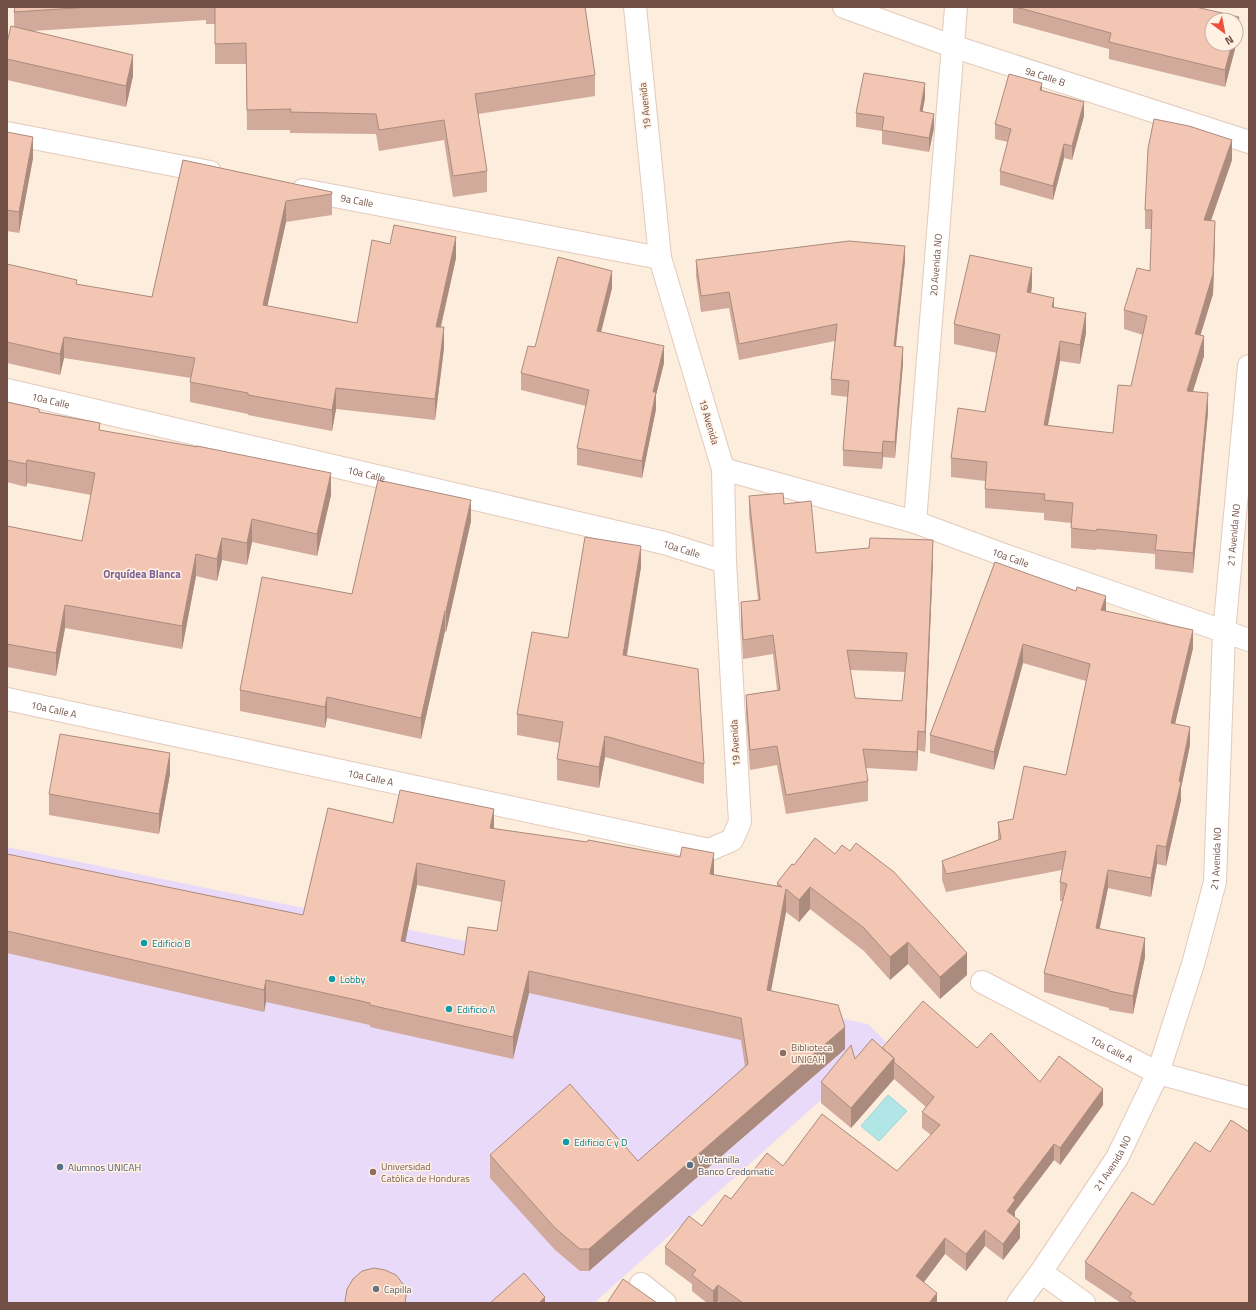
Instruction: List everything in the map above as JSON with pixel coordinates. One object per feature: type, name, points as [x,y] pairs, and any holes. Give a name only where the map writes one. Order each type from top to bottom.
[{"type":"street","name":"19 Avenida","points":[[635,7],[660,258],[724,469],[725,562],[740,822],[732,840]]},
{"type":"street","name":"9a Calle B","points":[[844,7],[952,46],[1249,142]]},
{"type":"street","name":"20 Avenida NO","points":[[915,522],[956,7]]},
{"type":"street","points":[[7,133],[232,176]]},
{"type":"street","name":"9a Calle","points":[[287,187],[660,258]]},
{"type":"street","name":"21 Avenida NO","points":[[1018,1303],[1041,1272],[1117,1158],[1158,1073],[1193,964],[1215,882],[1224,632],[1249,366]]},
{"type":"street","name":"10a Calle","points":[[7,390],[664,543],[725,562]]},
{"type":"street","name":"10a Calle","points":[[724,469],[915,522],[1004,555],[1249,640]]},
{"type":"street","name":"10a Calle A","points":[[7,699],[709,850],[732,840]]},
{"type":"street","name":"10a Calle A","points":[[982,982],[1158,1073],[1249,1098]]},
{"type":"street","points":[[1041,1272],[1084,1303]]},
{"type":"street","points":[[641,1284],[665,1303]]},
{"type":"shaded area","name":"Universidad Católica de Honduras","points":[[7,847],[868,1024],[886,1042],[594,1303],[7,1303]]},
{"type":"water","points":[[888,1095],[907,1111],[879,1141],[861,1126]]},
{"type":"building","points":[[15,7],[90,7],[14,12]]},
{"type":"building","points":[[215,7],[585,7],[595,75],[475,94],[487,171],[453,176],[444,120],[379,130],[376,114],[290,112],[291,109],[247,110],[246,43],[215,44]]},
{"type":"building","points":[[1016,7],[1196,7],[1218,12],[1204,12],[1204,52],[1230,52],[1225,70],[1109,42],[1111,33]]},
{"type":"building","points":[[11,26],[133,55],[126,86],[7,59],[7,43]]},
{"type":"building","points":[[864,73],[925,83],[920,111],[934,114],[929,138],[882,130],[884,117],[856,113]]},
{"type":"building","points":[[1009,74],[1042,83],[1040,90],[1084,102],[1072,146],[1064,144],[1053,186],[1000,171],[1011,129],[995,124]]},
{"type":"building","points":[[1154,119],[1189,126],[1232,140],[1204,220],[1215,221],[1213,274],[1195,334],[1204,336],[1187,391],[1208,393],[1193,553],[1155,550],[1157,535],[1071,528],[1073,503],[1044,500],[1045,494],[985,489],[987,462],[951,458],[958,408],[985,412],[1000,335],[954,324],[970,255],[1032,268],[1027,292],[1054,298],[1052,307],[1086,313],[1080,345],[1060,341],[1044,425],[1113,433],[1118,385],[1131,386],[1147,316],[1124,310],[1137,268],[1150,271],[1152,210],[1145,210],[1148,149]]},
{"type":"building","points":[[7,132],[33,137],[19,212],[7,210]]},
{"type":"building","points":[[183,160],[332,192],[332,194],[286,201],[263,305],[357,323],[372,240],[390,244],[394,225],[456,237],[436,327],[444,327],[435,399],[336,388],[332,410],[248,395],[248,393],[190,382],[195,358],[64,337],[60,354],[7,342],[7,264],[77,280],[76,284],[152,297]]},
{"type":"building","points":[[849,241],[905,246],[894,346],[903,347],[895,442],[883,441],[882,453],[843,450],[849,381],[831,379],[837,324],[739,344],[729,292],[701,296],[696,260]]},
{"type":"building","points":[[558,257],[612,271],[597,331],[664,346],[653,392],[656,392],[642,461],[577,448],[589,390],[521,373],[528,346],[535,347]]},
{"type":"building","points":[[7,402],[39,409],[39,412],[100,423],[99,430],[197,446],[331,473],[317,534],[252,519],[247,543],[222,538],[217,559],[196,554],[182,626],[65,605],[56,653],[7,644],[7,526],[82,541],[95,473],[27,460],[26,464],[7,460]]},
{"type":"building","points":[[378,480],[471,500],[421,718],[327,697],[325,707],[240,690],[262,577],[352,594]]},
{"type":"building","points":[[783,493],[784,504],[811,501],[816,553],[869,548],[870,538],[933,540],[925,732],[918,731],[917,752],[863,749],[868,781],[786,795],[777,746],[750,750],[746,695],[780,690],[773,635],[743,640],[741,602],[760,600],[749,496]],"holes":[[[847,650],[907,653],[902,701],[855,698]]]},
{"type":"building","points":[[585,537],[641,546],[623,655],[698,669],[704,764],[605,736],[599,767],[557,759],[563,722],[517,714],[532,632],[568,638]]},
{"type":"building","points":[[995,562],[1076,591],[1077,587],[1106,596],[1101,610],[1193,630],[1171,723],[1190,727],[1179,781],[1181,782],[1166,847],[1157,845],[1151,878],[1108,870],[1096,928],[1145,938],[1133,996],[1044,973],[1067,884],[1060,882],[1066,851],[946,874],[942,861],[1001,839],[998,822],[1013,819],[1024,766],[1066,775],[1090,664],[1023,644],[994,752],[930,735]]},
{"type":"building","points":[[60,734],[170,753],[159,814],[49,794]]},
{"type":"building","points":[[400,790],[494,809],[490,828],[587,842],[588,840],[680,857],[682,847],[714,853],[710,874],[782,887],[777,883],[792,864],[794,865],[815,838],[835,854],[842,845],[850,851],[856,843],[894,872],[967,953],[940,977],[908,942],[890,957],[864,928],[810,887],[799,900],[786,889],[767,990],[838,1005],[845,1027],[589,1249],[580,1249],[555,1228],[490,1155],[570,1084],[638,1161],[748,1064],[741,1018],[529,971],[513,1037],[266,980],[264,990],[7,931],[7,854],[303,915],[328,808],[393,823]],"holes":[[[417,863],[505,881],[497,931],[468,927],[464,955],[401,941]]]},
{"type":"building","points":[[923,1001],[977,1048],[991,1033],[1040,1082],[1059,1056],[1103,1089],[1060,1148],[1054,1144],[1013,1198],[1015,1200],[1007,1211],[1020,1221],[1003,1244],[985,1230],[966,1254],[945,1238],[916,1276],[937,1293],[929,1303],[743,1303],[718,1285],[713,1291],[692,1275],[696,1270],[665,1247],[689,1216],[702,1226],[725,1195],[731,1199],[767,1153],[783,1166],[822,1114],[897,1171],[940,1125],[922,1112],[934,1097],[894,1062],[894,1058],[882,1048]]},
{"type":"building","points":[[872,1039],[894,1058],[851,1108],[821,1082],[851,1045],[855,1059]]},
{"type":"building","points":[[1231,1120],[1249,1132],[1249,1303],[1137,1303],[1129,1297],[1132,1293],[1085,1262],[1132,1192],[1153,1205],[1195,1142],[1210,1152]]},
{"type":"building","name":"Capilla","points":[[374,1268],[385,1270],[396,1275],[403,1284],[406,1296],[405,1303],[346,1303],[347,1289],[353,1279],[362,1271]]},
{"type":"building","points":[[524,1273],[545,1297],[539,1303],[490,1303]]},
{"type":"building","points":[[623,1279],[657,1303],[607,1303]]},
{"type":"place","name":"Edificio B","points":[[144,943]]},
{"type":"place","name":"Lobby","points":[[332,979]]},
{"type":"place","name":"Edificio A","points":[[449,1009]]},
{"type":"place","name":"Biblioteca UNICAH","points":[[783,1053]]},
{"type":"place","name":"Edificio C y D","points":[[566,1142]]},
{"type":"place","name":"Ventanilla Banco Credomatic","points":[[690,1165]]},
{"type":"place","name":"Alumnos UNICAH","points":[[60,1167]]},
{"type":"place","name":"Universidad Católica de Honduras","points":[[373,1172]]},
{"type":"place","name":"Capilla","points":[[376,1289]]},
{"type":"district","name":"Orquídea Blanca","points":[[142,574]]}]
